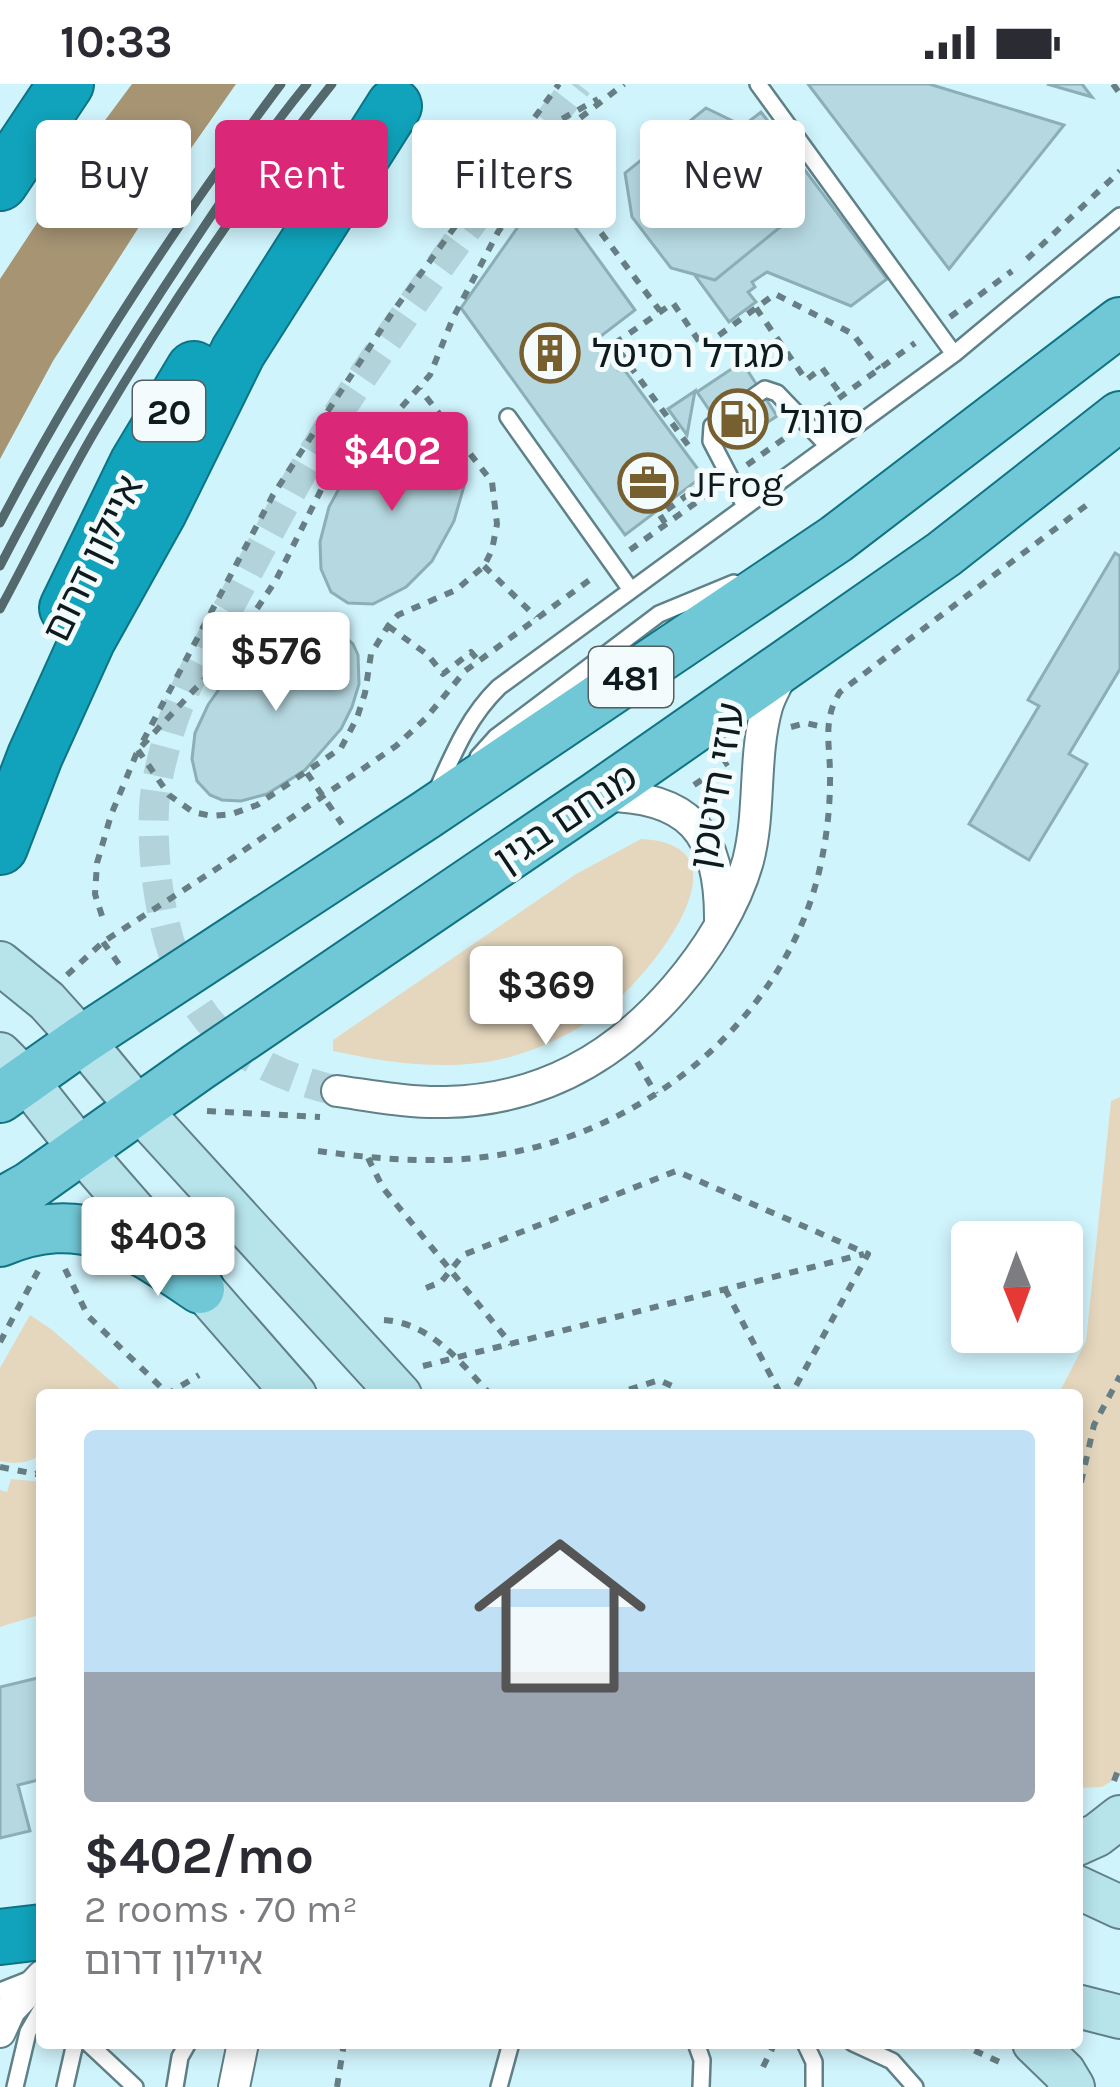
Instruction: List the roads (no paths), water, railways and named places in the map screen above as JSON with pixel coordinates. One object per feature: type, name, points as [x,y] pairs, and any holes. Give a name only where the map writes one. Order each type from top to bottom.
[{"type":"highway","points":[[0,129],[38,84]]},
{"type":"highway","points":[[0,183],[66,84]]},
{"type":"highway","points":[[0,847],[88,639],[160,510],[238,352],[403,95]]},
{"type":"highway","name":"איילון דרום","points":[[0,752],[136,464],[213,339],[403,95]]},
{"type":"highway","points":[[0,1937],[36,1933]]},
{"type":"main road","name":"מנחם בגין","points":[[15,1078],[82,1040],[836,539],[1120,322]]},
{"type":"main road","name":"מנחם בגין","points":[[0,1203],[944,554],[1120,416]]},
{"type":"main road","points":[[21,1253],[35,1229],[55,1227],[109,1235],[146,1252],[200,1289]]},
{"type":"street","name":"עוזי חיטמן","points":[[337,1090],[446,1102],[495,1097],[584,1067],[628,1036],[694,966],[740,889],[750,854],[767,703],[788,663]]},
{"type":"street","name":"עוזי חיטמן","points":[[597,796],[644,798],[684,815],[698,829],[708,844],[720,896],[720,922]]},
{"type":"street","points":[[0,963],[82,1040],[392,1386]]},
{"type":"street","points":[[15,1078],[290,1389]]},
{"type":"street","points":[[1083,1841],[1120,1817]]},
{"type":"street","points":[[1083,1890],[1120,1907]]},
{"type":"street","points":[[0,2032],[10,2010],[36,1982]]},
{"type":"street","points":[[1083,2008],[1120,2017]]},
{"type":"street","points":[[234,2087],[243,2049]]},
{"type":"street","points":[[1040,2049],[1073,2087]]},
{"type":"lane","points":[[758,84],[954,354]]},
{"type":"lane","points":[[426,814],[457,744],[481,704],[499,687],[954,354],[1120,216]]},
{"type":"lane","points":[[745,506],[711,441],[712,426],[766,389],[776,393],[828,446]]},
{"type":"lane","points":[[508,417],[631,590]]},
{"type":"lane","points":[[0,1991],[36,1977]]},
{"type":"lane","points":[[16,2087],[22,2048],[36,2018]]},
{"type":"lane","points":[[65,2087],[74,2049]]},
{"type":"lane","points":[[94,2049],[134,2087]]},
{"type":"lane","points":[[500,2087],[510,2049]]},
{"type":"lane","points":[[698,2049],[700,2087]]},
{"type":"lane","points":[[809,2049],[814,2087]]},
{"type":"lane","points":[[866,2049],[892,2061],[915,2087]]},
{"type":"lane","points":[[175,2087],[184,2050]]},
{"type":"tunnel","points":[[337,1091],[288,1076],[243,1052],[217,1030],[185,983],[165,926],[155,865],[154,808],[161,763],[191,677],[324,435],[454,247],[578,84]]},
{"type":"railway","points":[[0,523],[132,298],[281,84]]},
{"type":"railway","points":[[0,566],[135,333],[243,169],[307,84]]},
{"type":"railway","points":[[0,609],[82,453],[149,342],[238,210],[332,84]]},
{"type":"place","name":"מגדל רסיטל","points":[[550,353]]},
{"type":"place","name":"סונול","points":[[738,419]]},
{"type":"place","name":"JFrog","points":[[648,483]]}]
